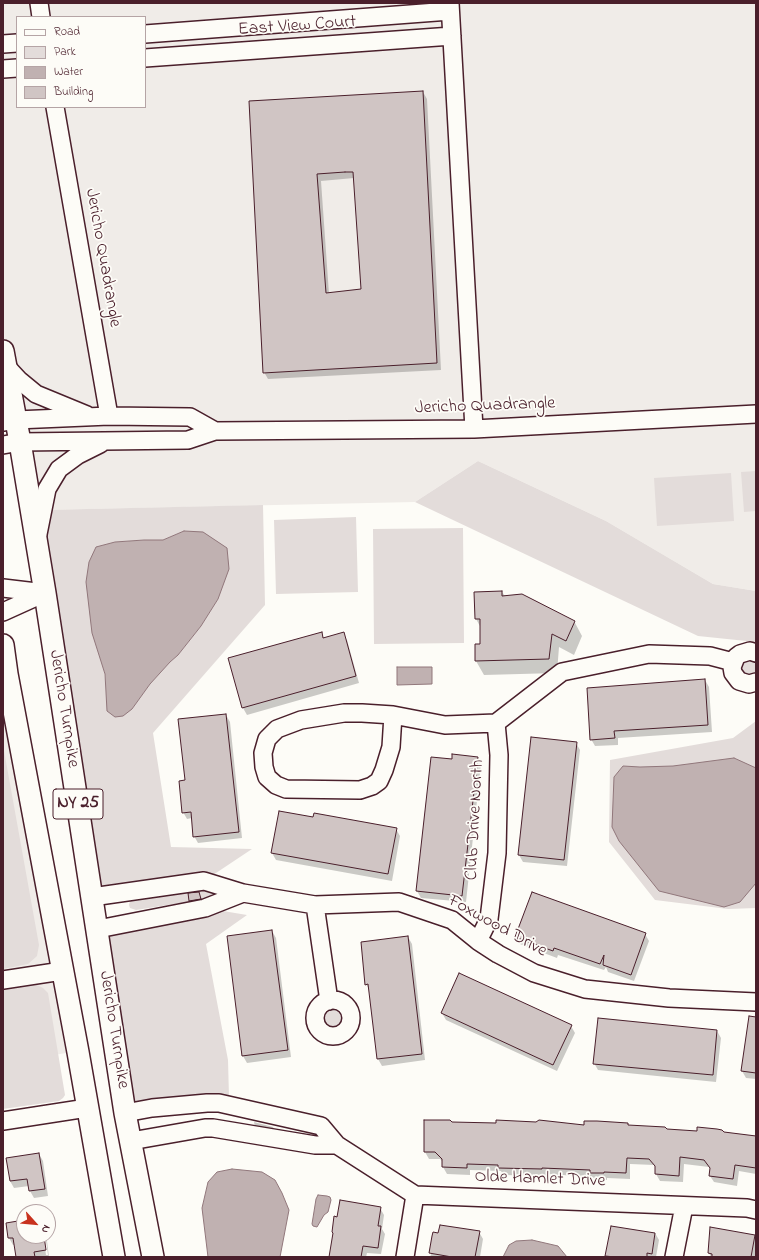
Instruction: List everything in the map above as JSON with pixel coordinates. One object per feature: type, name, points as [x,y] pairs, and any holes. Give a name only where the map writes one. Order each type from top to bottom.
[{"type":"main road","name":"Jericho Turnpike","points":[[4,359],[12,444],[37,540],[126,1113],[153,1257]]},
{"type":"main road","name":"Jericho Turnpike","points":[[3,645],[5,672],[78,1052],[114,1257]]},
{"type":"street","points":[[39,3],[41,16]]},
{"type":"street","points":[[450,7],[474,429]]},
{"type":"street","name":"East View Court","points":[[146,34],[450,7]]},
{"type":"street","name":"East View Court","points":[[146,58],[452,36]]},
{"type":"street","points":[[3,44],[16,43]]},
{"type":"street","points":[[3,69],[16,68]]},
{"type":"street","name":"Jericho Quadrangle","points":[[55,108],[109,416]]},
{"type":"street","name":"Jericho Quadrangle","points":[[4,359],[19,380],[36,394],[91,416]]},
{"type":"street","name":"Jericho Quadrangle","points":[[12,444],[188,440],[215,431],[474,429],[756,414]]},
{"type":"street","name":"Jericho Quadrangle","points":[[10,421],[91,416],[190,417],[215,431]]},
{"type":"street","name":"Jericho Quadrangle","points":[[37,540],[47,489],[60,469],[78,455],[96,445],[108,442]]},
{"type":"street","points":[[3,588],[45,592]]},
{"type":"street","points":[[3,612],[45,592]]},
{"type":"street","points":[[756,653],[750,651],[745,652],[740,654],[733,662],[733,673],[739,681],[749,684],[756,682]]},
{"type":"street","points":[[393,715],[391,747],[379,781],[372,786],[360,790],[286,789],[276,785],[267,777],[264,767],[263,753],[267,739],[277,729],[301,720],[337,714],[362,713],[393,715],[445,725],[496,723],[562,672],[649,654],[710,656],[733,662]]},
{"type":"street","name":"Club Drive North","points":[[478,941],[489,919],[497,853],[499,755],[496,723]]},
{"type":"street","name":"Foxwood Drive","points":[[92,897],[204,881],[243,893],[315,905],[400,902],[452,920],[478,941],[498,954],[534,973],[585,989],[669,998],[756,1002]]},
{"type":"street","points":[[98,930],[204,908],[243,893]]},
{"type":"street","points":[[315,905],[329,1001]]},
{"type":"street","points":[[3,980],[62,971]]},
{"type":"street","points":[[126,1113],[152,1108],[219,1103],[321,1126],[337,1145],[415,1195],[404,1257]]},
{"type":"street","points":[[3,1121],[87,1108]]},
{"type":"street","points":[[131,1141],[212,1128],[315,1145],[337,1145]]},
{"type":"street","name":"Olde Hamlet Drive","points":[[415,1195],[756,1210]]},
{"type":"street","points":[[674,1257],[684,1206]]},
{"type":"shaded area","points":[[3,3],[756,3],[756,591],[713,584],[606,521],[478,461],[415,502],[43,510],[3,351]]},
{"type":"shaded area","points":[[3,699],[66,1053],[3,1064]]},
{"type":"green space","points":[[478,461],[606,521],[713,584],[756,591],[756,642],[698,636],[415,502]]},
{"type":"green space","points":[[756,471],[756,511],[744,512],[741,472]]},
{"type":"green space","points":[[731,473],[734,521],[657,526],[654,478]]},
{"type":"green space","points":[[263,505],[265,605],[153,733],[171,847],[252,849],[204,881],[92,897],[43,510]],"holes":[[[184,531],[218,599],[201,626],[178,655],[150,684],[132,709],[106,693],[96,548],[115,542],[163,540]]]},
{"type":"green space","points":[[356,517],[358,592],[276,594],[274,520]]},
{"type":"green space","points":[[463,528],[464,643],[374,644],[373,529]]},
{"type":"green space","points":[[756,657],[756,677],[744,679],[737,662]]},
{"type":"green space","points":[[756,721],[756,908],[728,909],[655,900],[609,842],[610,760],[733,738]]},
{"type":"green space","points":[[3,745],[39,945],[37,956],[28,964],[3,969]]},
{"type":"green space","points":[[205,887],[213,891],[212,894],[206,899],[136,910],[130,908],[129,905],[130,901],[138,899]]},
{"type":"green space","points":[[205,908],[247,915],[206,944],[228,1060],[229,1097],[159,1100],[124,1104],[98,929]]},
{"type":"green space","points":[[35,984],[43,988],[48,993],[65,1095],[59,1101],[3,1109],[3,989]]},
{"type":"green space","points":[[333,1004],[343,1008],[347,1018],[343,1028],[333,1032],[323,1028],[319,1018],[323,1008]]},
{"type":"water","points":[[184,531],[203,532],[227,548],[229,569],[218,599],[201,626],[178,655],[150,684],[132,709],[123,716],[115,717],[107,711],[105,674],[92,633],[86,582],[89,562],[96,547],[115,542],[163,540]]},
{"type":"water","points":[[397,667],[432,667],[432,684],[397,685]]},
{"type":"water","points":[[734,758],[756,768],[756,883],[740,902],[724,907],[659,891],[619,841],[612,827],[614,777],[623,766],[673,766]]},
{"type":"water","points":[[232,1169],[262,1172],[275,1180],[289,1210],[280,1257],[208,1257],[202,1208],[208,1182],[217,1172]]},
{"type":"water","points":[[318,1195],[330,1197],[331,1200],[328,1212],[324,1215],[317,1227],[313,1226],[312,1224]]},
{"type":"water","points":[[532,1240],[558,1246],[567,1257],[503,1257],[509,1245],[516,1241]]},
{"type":"building","points":[[423,91],[437,363],[263,373],[249,101]],"holes":[[[353,172],[361,289],[326,293],[317,174]]]},
{"type":"building","points":[[502,591],[502,596],[522,594],[575,621],[566,641],[552,634],[549,659],[475,661],[475,644],[480,644],[480,619],[475,619],[474,592]]},
{"type":"building","points":[[322,632],[323,638],[344,632],[356,676],[242,708],[228,658]]},
{"type":"building","points":[[705,679],[708,725],[614,731],[615,738],[590,740],[587,688]]},
{"type":"building","points":[[226,714],[239,832],[193,837],[191,812],[182,813],[179,781],[185,780],[178,719]]},
{"type":"building","points":[[531,737],[577,742],[564,860],[518,855]]},
{"type":"building","points":[[452,754],[478,757],[462,896],[416,891],[431,757],[452,759]]},
{"type":"building","points":[[279,811],[313,817],[314,813],[397,828],[388,874],[271,853]]},
{"type":"building","points":[[199,892],[201,899],[189,901],[188,893]]},
{"type":"building","points":[[532,892],[646,933],[631,975],[603,965],[604,955],[600,964],[554,948],[553,951],[515,937]]},
{"type":"building","points":[[272,930],[288,1050],[242,1056],[227,936]]},
{"type":"building","points":[[408,936],[422,1054],[377,1059],[368,984],[365,985],[361,942]]},
{"type":"building","points":[[459,973],[572,1025],[553,1065],[441,1013]]},
{"type":"building","points":[[749,1016],[756,1017],[756,1073],[741,1071]]},
{"type":"building","points":[[598,1018],[717,1030],[713,1075],[593,1064]]},
{"type":"building","points":[[424,1120],[496,1123],[496,1120],[536,1122],[539,1120],[584,1125],[584,1121],[597,1121],[697,1131],[697,1127],[717,1129],[724,1132],[756,1136],[756,1168],[735,1165],[733,1179],[709,1176],[710,1168],[704,1160],[680,1157],[679,1176],[655,1174],[655,1166],[649,1159],[627,1158],[626,1173],[590,1173],[590,1170],[542,1168],[498,1168],[498,1165],[467,1164],[467,1168],[442,1167],[442,1159],[435,1152],[424,1152]]},
{"type":"building","points":[[39,1153],[45,1189],[29,1191],[27,1179],[10,1181],[6,1158]]},
{"type":"building","points":[[340,1200],[381,1207],[378,1226],[381,1226],[378,1248],[363,1246],[361,1257],[329,1257],[334,1216],[337,1217]]},
{"type":"building","points":[[16,1221],[16,1244],[45,1244],[46,1250],[34,1252],[35,1257],[16,1257],[13,1238],[8,1238],[6,1223]]},
{"type":"building","points":[[440,1225],[480,1231],[475,1257],[452,1257],[429,1253],[433,1232],[438,1233]]},
{"type":"building","points":[[611,1226],[655,1233],[652,1254],[647,1253],[647,1257],[605,1256]]},
{"type":"building","points":[[710,1227],[755,1235],[751,1257],[712,1257],[712,1254],[708,1253]]}]
